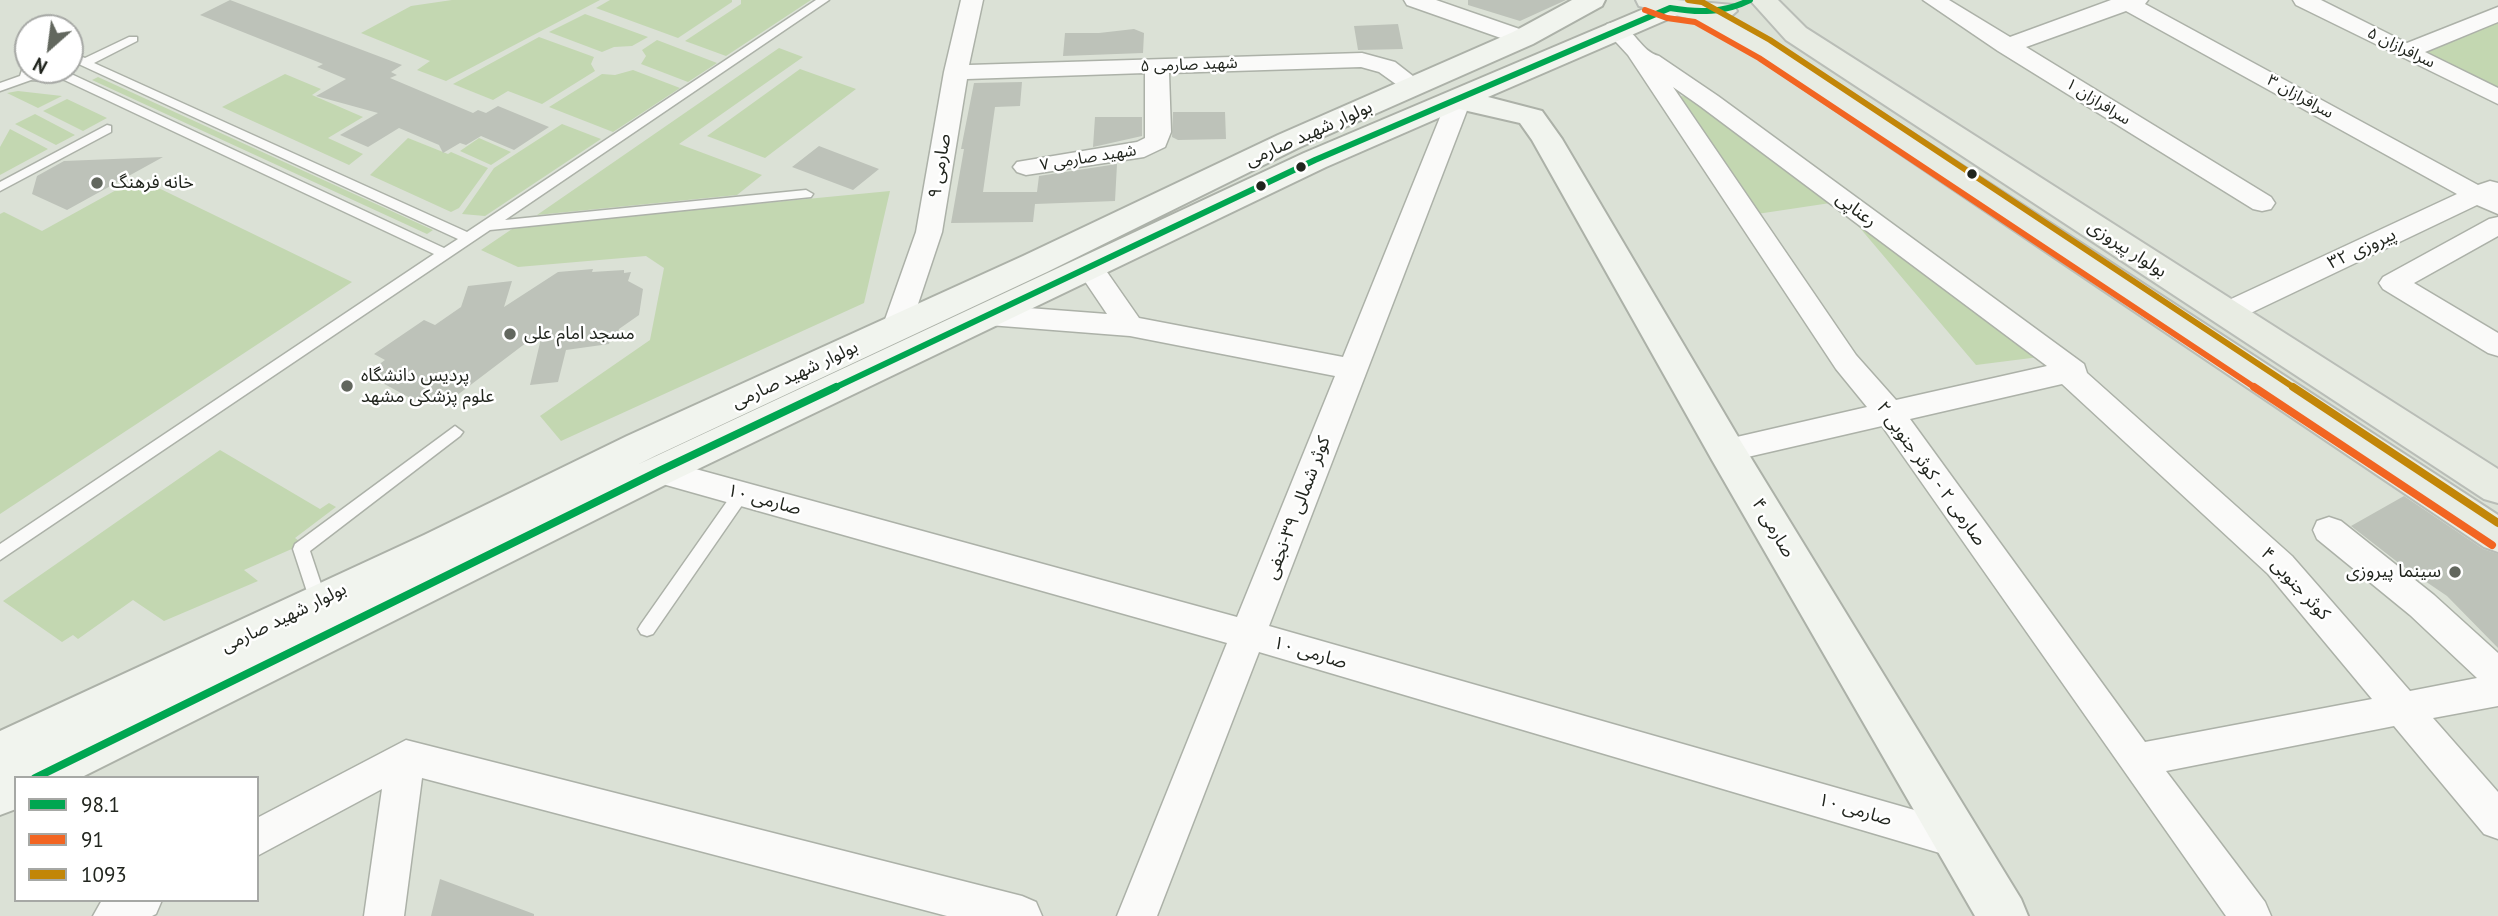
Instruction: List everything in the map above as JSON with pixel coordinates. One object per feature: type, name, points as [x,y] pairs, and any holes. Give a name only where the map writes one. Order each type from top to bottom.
[{"type":"main road","name":"بولوار شهید صارمی","points":[[38,776],[659,471],[1315,160],[1459,100],[1537,48],[1592,0]]},
{"type":"main road","points":[[1672,7],[1736,8],[1750,0]]},
{"type":"main road","name":"بولوار پیروزی","points":[[1763,0],[1796,34],[2498,488]]},
{"type":"main road","name":"بولوار شهید صارمی","points":[[0,753],[641,446],[1289,141],[1415,87],[1537,48],[1626,40],[1672,7]]},
{"type":"main road","name":"بولوار پیروزی","points":[[1672,7],[1775,56],[2498,536]]},
{"type":"main road","points":[[1537,48],[1547,81],[1547,139]]},
{"type":"main road","name":"صارمی ۴","points":[[1459,100],[1507,109],[1531,117],[1547,139],[1726,450],[2003,916]]},
{"type":"street","name":"صارمی ۹","points":[[896,328],[929,232],[956,72],[972,0]]},
{"type":"street","points":[[1415,0],[1537,48]]},
{"type":"street","name":"سرافرازان ۱","points":[[1934,0],[2262,203]]},
{"type":"street","name":"سرافرازان ۵","points":[[2304,0],[2498,97]]},
{"type":"street","points":[[2481,0],[2498,8]]},
{"type":"street","points":[[2006,46],[2129,1]]},
{"type":"street","name":"سرافرازان ۳","points":[[2129,1],[2491,195]]},
{"type":"street","points":[[2407,51],[2498,14]]},
{"type":"street","name":"رعناپی","points":[[1626,40],[2070,371]]},
{"type":"street","name":"صارمی ۲ - کوثر جنوبی ۲","points":[[1626,40],[1846,362],[1890,414],[2136,760],[2251,916]]},
{"type":"street","name":"شهید صارمی ۵","points":[[956,72],[1362,60],[1387,67],[1415,87]]},
{"type":"street","name":"شهید صارمی ۷","points":[[1026,167],[1144,149],[1156,142],[1159,132],[1157,66]]},
{"type":"street","name":"کوثر شمالی ۳۹-نجفی","points":[[1137,916],[1459,100]]},
{"type":"street","name":"پیروزی ۳۲","points":[[2225,313],[2491,195]]},
{"type":"street","points":[[2498,225],[2393,283],[2498,346]]},
{"type":"street","points":[[1090,268],[1130,326]]},
{"type":"street","points":[[989,315],[1130,326],[1351,369]]},
{"type":"street","points":[[1726,450],[2070,371]]},
{"type":"street","name":"کوثر جنوبی ۴","points":[[2070,371],[2280,565],[2498,821]]},
{"type":"street","name":"صارمی ۱۰","points":[[659,471],[1249,635],[1960,841]]},
{"type":"street","points":[[2329,530],[2422,605],[2498,675]]},
{"type":"street","points":[[2136,760],[2498,690]]},
{"type":"street","points":[[259,837],[405,757],[1022,916]]},
{"type":"street","points":[[384,916],[405,757]]},
{"type":"street","points":[[113,916],[138,902]]},
{"type":"lane","points":[[0,553],[823,0]]},
{"type":"lane","points":[[85,63],[133,39]]},
{"type":"lane","points":[[85,63],[468,238]]},
{"type":"lane","points":[[84,79],[445,254]]},
{"type":"lane","points":[[0,196],[5,193],[0,188],[107,129]]},
{"type":"lane","points":[[487,226],[806,194]]},
{"type":"lane","points":[[318,602],[301,549],[455,432]]},
{"type":"lane","points":[[647,629],[741,494]]},
{"type":"green space","points":[[452,0],[600,0],[446,81],[417,70],[430,61],[361,33],[411,6]]},
{"type":"green space","points":[[610,0],[732,2],[678,38],[596,8]]},
{"type":"green space","points":[[741,0],[811,0],[726,56],[685,41],[741,4]]},
{"type":"green space","points":[[585,14],[648,37],[632,46],[614,47],[602,52],[549,32]]},
{"type":"green space","points":[[2498,15],[2498,90],[2410,47]]},
{"type":"green space","points":[[539,37],[594,57],[591,64],[595,71],[542,104],[508,91],[493,100],[453,84]]},
{"type":"green space","points":[[657,40],[717,63],[688,82],[641,64],[646,56],[642,50]]},
{"type":"green space","points":[[779,48],[803,57],[679,144],[762,175],[737,195],[537,215]]},
{"type":"green space","points":[[800,69],[856,89],[765,158],[707,136]]},
{"type":"green space","points":[[633,70],[680,88],[613,132],[549,107],[602,74],[615,75]]},
{"type":"green space","points":[[285,74],[321,89],[312,95],[363,117],[328,138],[363,154],[349,165],[222,107]]},
{"type":"green space","points":[[98,77],[433,230],[427,234],[92,80]]},
{"type":"green space","points":[[18,91],[62,96],[38,108],[7,93]]},
{"type":"green space","points":[[1673,95],[1696,98],[1837,202],[1757,214]]},
{"type":"green space","points":[[67,99],[107,118],[83,131],[43,111]]},
{"type":"green space","points":[[35,114],[75,135],[56,145],[15,124]]},
{"type":"green space","points":[[562,124],[601,139],[485,216],[462,214],[494,168]]},
{"type":"green space","points":[[10,129],[48,149],[0,175],[0,147]]},
{"type":"green space","points":[[408,138],[488,168],[459,208],[451,212],[370,175]]},
{"type":"green space","points":[[479,138],[511,152],[491,165],[460,151]]},
{"type":"green space","points":[[138,178],[352,282],[0,514],[0,214],[4,212],[42,231]]},
{"type":"green space","points":[[890,191],[864,303],[561,441],[540,416],[650,340],[664,268],[646,256],[518,267],[481,250],[515,227]]},
{"type":"green space","points":[[1843,208],[2047,356],[1976,365]]},
{"type":"green space","points":[[220,450],[320,509],[329,503],[336,507],[295,538],[303,544],[244,570],[258,581],[164,621],[133,600],[78,639],[73,635],[62,642],[3,601]]},
{"type":"building","points":[[230,0],[402,65],[391,72],[397,75],[390,78],[473,113],[478,110],[486,113],[498,106],[549,127],[514,150],[481,136],[466,145],[460,143],[443,153],[439,145],[399,128],[368,147],[340,135],[378,113],[316,96],[346,79],[317,67],[323,64],[200,15]]},
{"type":"building","points":[[1468,0],[1566,0],[1520,21],[1468,5]]},
{"type":"building","points":[[1398,24],[1403,49],[1358,50],[1354,26]]},
{"type":"building","points":[[1134,29],[1144,33],[1143,53],[1063,56],[1065,33]]},
{"type":"building","points":[[1022,82],[1020,106],[995,107],[983,192],[1037,192],[1039,176],[1117,164],[1115,201],[1035,204],[1033,222],[951,223],[964,149],[961,149],[974,83]]},
{"type":"building","points":[[1173,112],[1225,112],[1226,139],[1178,140],[1172,137]]},
{"type":"building","points":[[1095,117],[1142,117],[1142,136],[1093,147]]},
{"type":"building","points":[[819,146],[879,169],[853,190],[792,167]]},
{"type":"building","points":[[163,157],[67,210],[32,194],[37,176],[64,161]]},
{"type":"building","name":"مسجد امام علی","points":[[593,269],[592,272],[631,272],[628,281],[643,289],[639,315],[619,329],[616,339],[610,340],[609,344],[566,350],[558,382],[530,385],[543,330],[456,396],[443,390],[423,405],[366,374],[385,360],[374,354],[424,320],[435,325],[461,307],[468,286],[512,281],[504,307],[558,272]]},
{"type":"building","name":"سینما پیروزی","points":[[2404,496],[2483,549],[2498,554],[2498,648],[2447,596],[2351,526]]},
{"type":"building","points":[[440,879],[534,914],[534,916],[431,916]]},
{"type":"transit line","name":"1093","points":[[1688,0],[1702,2],[1770,40],[2498,523]]},
{"type":"transit line","name":"98.1","points":[[39,776],[659,471],[1315,160],[1670,8],[1711,12],[1750,0]]},
{"type":"transit line","name":"91","points":[[1645,10],[1667,18],[1695,22],[1759,58],[2492,545]]},
{"type":"place","name":"خانه فرهنگ","points":[[97,183]]},
{"type":"place","name":"مسجد امام علی","points":[[510,334]]},
{"type":"place","name":"پردیس دانشگاه علوم پزشکی مشهد","points":[[347,386]]},
{"type":"place","name":"سینما پیروزی","points":[[2455,572]]}]
